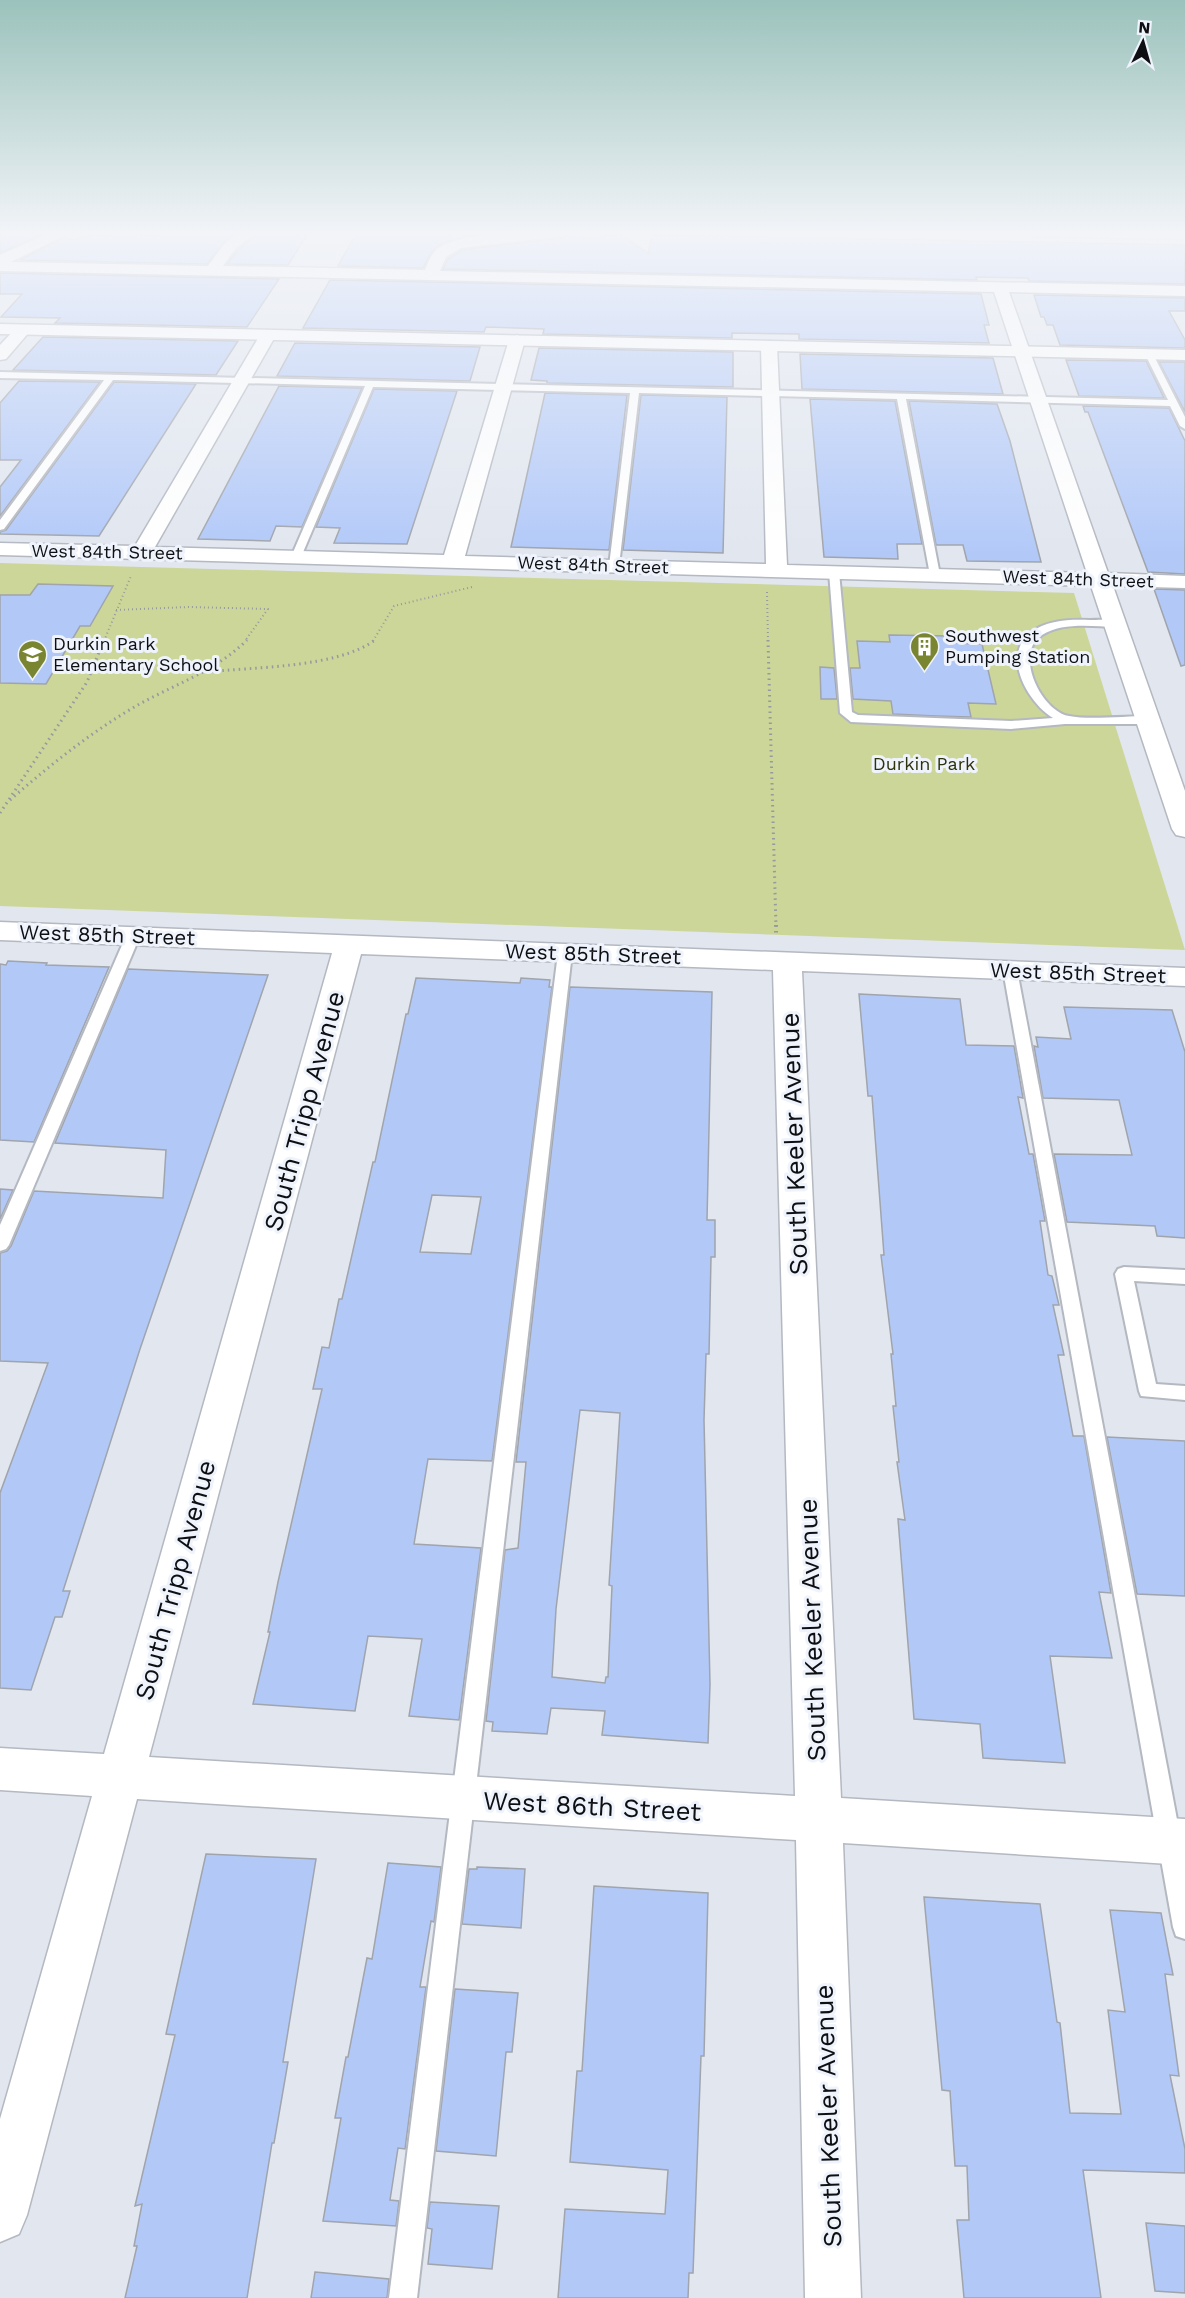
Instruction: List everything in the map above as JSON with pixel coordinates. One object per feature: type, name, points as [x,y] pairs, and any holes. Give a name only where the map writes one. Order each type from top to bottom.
[{"type":"street","points":[[0,355],[14,339]]},
{"type":"street","points":[[141,552],[266,339]]},
{"type":"street","points":[[479,339],[1185,355]]},
{"type":"street","points":[[1018,339],[1185,829]]},
{"type":"street","points":[[453,561],[517,340]]},
{"type":"street","points":[[769,346],[771,577]]},
{"type":"street","name":"West 84th Street","points":[[0,549],[614,566],[771,577],[834,572],[1185,582]]},
{"type":"street","name":"West 85th Street","points":[[0,931],[565,953],[782,950],[1010,970],[1185,977]]},
{"type":"street","name":"South Tripp Avenue","points":[[0,2215],[349,944]]},
{"type":"street","name":"South Keeler Avenue","points":[[782,950],[819,1820],[833,2298]]},
{"type":"street","name":"West 86th Street","points":[[0,1769],[1177,1842]]},
{"type":"lane","points":[[1149,354],[1185,426]]},
{"type":"lane","points":[[0,375],[1173,403]]},
{"type":"lane","points":[[0,527],[110,378]]},
{"type":"lane","points":[[296,557],[370,384]]},
{"type":"lane","points":[[614,566],[635,390]]},
{"type":"lane","points":[[901,396],[935,575]]},
{"type":"lane","points":[[834,572],[848,717],[1011,725],[1065,720],[1148,720]]},
{"type":"lane","points":[[1065,720],[1042,705],[1034,695],[1028,681],[1023,653],[1028,641],[1036,633],[1068,624],[1115,624]]},
{"type":"lane","points":[[0,1245],[133,936]]},
{"type":"lane","points":[[403,2298],[565,953]]},
{"type":"lane","points":[[1010,970],[1177,1842],[1185,1927]]},
{"type":"lane","points":[[1185,1277],[1124,1274],[1148,1391],[1185,1393]]},
{"type":"path","points":[[0,813],[87,682],[132,574]]},
{"type":"path","points":[[771,577],[782,950]]},
{"type":"path","points":[[203,672],[301,662],[344,654],[374,641],[394,606],[477,586]]},
{"type":"path","points":[[9,800],[55,760],[91,734],[176,684],[225,660],[257,632],[268,609],[188,607],[116,610]]},
{"type":"green space","name":"Durkin Park","points":[[0,563],[1074,593],[1185,950],[0,906]]},
{"type":"building","points":[[41,339],[238,341],[216,375],[13,370]]},
{"type":"building","points":[[810,339],[988,339],[989,343]]},
{"type":"building","points":[[1058,339],[1185,340],[1185,348],[1060,345]]},
{"type":"building","points":[[295,343],[480,347],[470,381],[277,376]]},
{"type":"building","points":[[539,348],[733,352],[733,387],[547,383],[547,381],[531,380]]},
{"type":"building","points":[[800,354],[993,358],[1003,394],[802,389]]},
{"type":"building","points":[[1066,360],[1146,361],[1164,398],[1079,396]]},
{"type":"building","points":[[1159,362],[1185,362],[1185,412]]},
{"type":"building","points":[[19,381],[100,382],[0,516],[0,487],[21,460],[0,460],[0,403]]},
{"type":"building","points":[[114,382],[196,384],[99,536],[0,534],[6,530]]},
{"type":"building","points":[[279,386],[362,388],[302,527],[276,526],[270,541],[198,539]]},
{"type":"building","points":[[374,389],[457,391],[407,544],[334,543],[340,528],[316,527]]},
{"type":"building","points":[[545,393],[627,395],[609,550],[511,547]]},
{"type":"building","points":[[641,395],[727,397],[723,553],[623,550]]},
{"type":"building","points":[[810,399],[895,401],[922,544],[897,544],[898,559],[824,557]]},
{"type":"building","points":[[909,401],[997,404],[1010,441],[1041,562],[967,561],[963,545],[936,545]]},
{"type":"building","points":[[1083,406],[1169,408],[1185,441],[1185,574],[1148,572],[1088,412],[1085,412]]},
{"type":"building","points":[[38,584],[113,586],[90,626],[80,626],[46,684],[0,683],[0,595],[30,595]]},
{"type":"building","points":[[1154,589],[1185,590],[1185,665],[1181,666]]},
{"type":"building","name":"Southwest Pumping Station","points":[[889,635],[949,636],[951,643],[982,644],[996,704],[968,703],[971,717],[936,716],[893,714],[891,701],[853,699],[850,668],[860,668],[857,641],[890,642]]},
{"type":"building","points":[[820,667],[834,668],[837,699],[821,699]]},
{"type":"building","points":[[8,961],[109,967],[34,1142],[0,1140],[0,964],[6,965]]},
{"type":"building","points":[[128,969],[268,975],[140,1349],[63,1591],[70,1591],[62,1617],[55,1617],[31,1690],[0,1688],[0,1493],[48,1363],[0,1361],[0,1253],[7,1251],[11,1246],[34,1191],[163,1198],[166,1150],[55,1143]]},
{"type":"building","points":[[416,978],[520,983],[521,978],[550,980],[549,987],[552,987],[492,1461],[428,1459],[414,1544],[481,1548],[459,1720],[409,1716],[422,1639],[368,1636],[355,1711],[253,1704],[322,1389],[313,1389],[322,1347],[329,1348],[339,1299],[342,1299],[373,1162],[375,1162],[406,1014],[408,1014]],"holes":[[[432,1195],[481,1197],[471,1254],[420,1252]]]},
{"type":"building","points":[[570,987],[712,992],[707,1220],[715,1220],[715,1257],[711,1257],[709,1354],[706,1354],[704,1420],[710,1684],[708,1743],[602,1735],[605,1711],[551,1708],[547,1734],[492,1731],[493,1722],[486,1721],[505,1550],[518,1548],[526,1462],[516,1462]],"holes":[[[580,1410],[620,1413],[609,1585],[612,1586],[608,1677],[605,1683],[552,1677],[556,1609]]]},
{"type":"building","points":[[859,994],[960,999],[966,1045],[1014,1046],[1023,1098],[1018,1097],[1029,1154],[1033,1154],[1045,1221],[1040,1221],[1048,1275],[1052,1276],[1059,1305],[1053,1305],[1064,1355],[1058,1355],[1073,1436],[1084,1436],[1111,1593],[1099,1592],[1112,1658],[1050,1656],[1065,1763],[983,1758],[980,1724],[914,1719],[898,1519],[905,1520],[897,1462],[899,1462],[893,1406],[896,1406],[891,1354],[893,1354],[881,1255],[884,1255],[872,1096],[868,1096]]},
{"type":"building","points":[[1064,1007],[1172,1010],[1185,1052],[1185,1238],[1157,1236],[1155,1226],[1067,1222],[1054,1154],[1132,1155],[1119,1100],[1043,1098],[1034,1046],[1038,1047],[1036,1037],[1071,1039]]},
{"type":"building","points":[[0,1189],[13,1190],[0,1219]]},
{"type":"building","points":[[1107,1437],[1185,1441],[1185,1596],[1137,1594]]},
{"type":"building","points":[[206,1854],[316,1859],[283,2062],[288,2062],[274,2143],[272,2143],[247,2298],[125,2298],[137,2246],[134,2246],[142,2204],[135,2206],[175,2035],[166,2034]]},
{"type":"building","points":[[388,1863],[441,1867],[434,1922],[431,1921],[420,1987],[426,1987],[405,2149],[398,2148],[390,2200],[399,2201],[396,2226],[323,2221],[341,2118],[335,2118],[346,2057],[348,2057],[367,1958],[372,1959]]},
{"type":"building","points":[[477,1867],[525,1869],[521,1928],[462,1924],[469,1869],[477,1869]]},
{"type":"building","points":[[594,1886],[708,1893],[704,2056],[701,2056],[693,2273],[689,2273],[688,2298],[558,2298],[565,2209],[665,2214],[668,2170],[570,2162],[577,2071],[582,2071]]},
{"type":"building","points":[[924,1897],[1040,1904],[1057,2022],[1060,2023],[1070,2113],[1121,2114],[1108,2010],[1125,2012],[1110,1910],[1161,1913],[1173,1975],[1165,1974],[1179,2076],[1170,2075],[1185,2149],[1185,2173],[1083,2170],[1101,2298],[964,2298],[957,2220],[969,2220],[967,2166],[955,2166],[950,2091],[942,2090]]},
{"type":"building","points":[[455,1989],[518,1993],[512,2052],[506,2052],[496,2156],[436,2151]]},
{"type":"building","points":[[430,2202],[499,2206],[492,2269],[428,2264],[432,2229],[427,2228]]},
{"type":"building","points":[[1146,2223],[1185,2226],[1185,2293],[1155,2291]]},
{"type":"building","points":[[315,2272],[389,2279],[387,2298],[311,2298]]},
{"type":"place","name":"Southwest Pumping Station","points":[[924,672]]},
{"type":"place","name":"Durkin Park Elementary School","points":[[32,680]]}]
